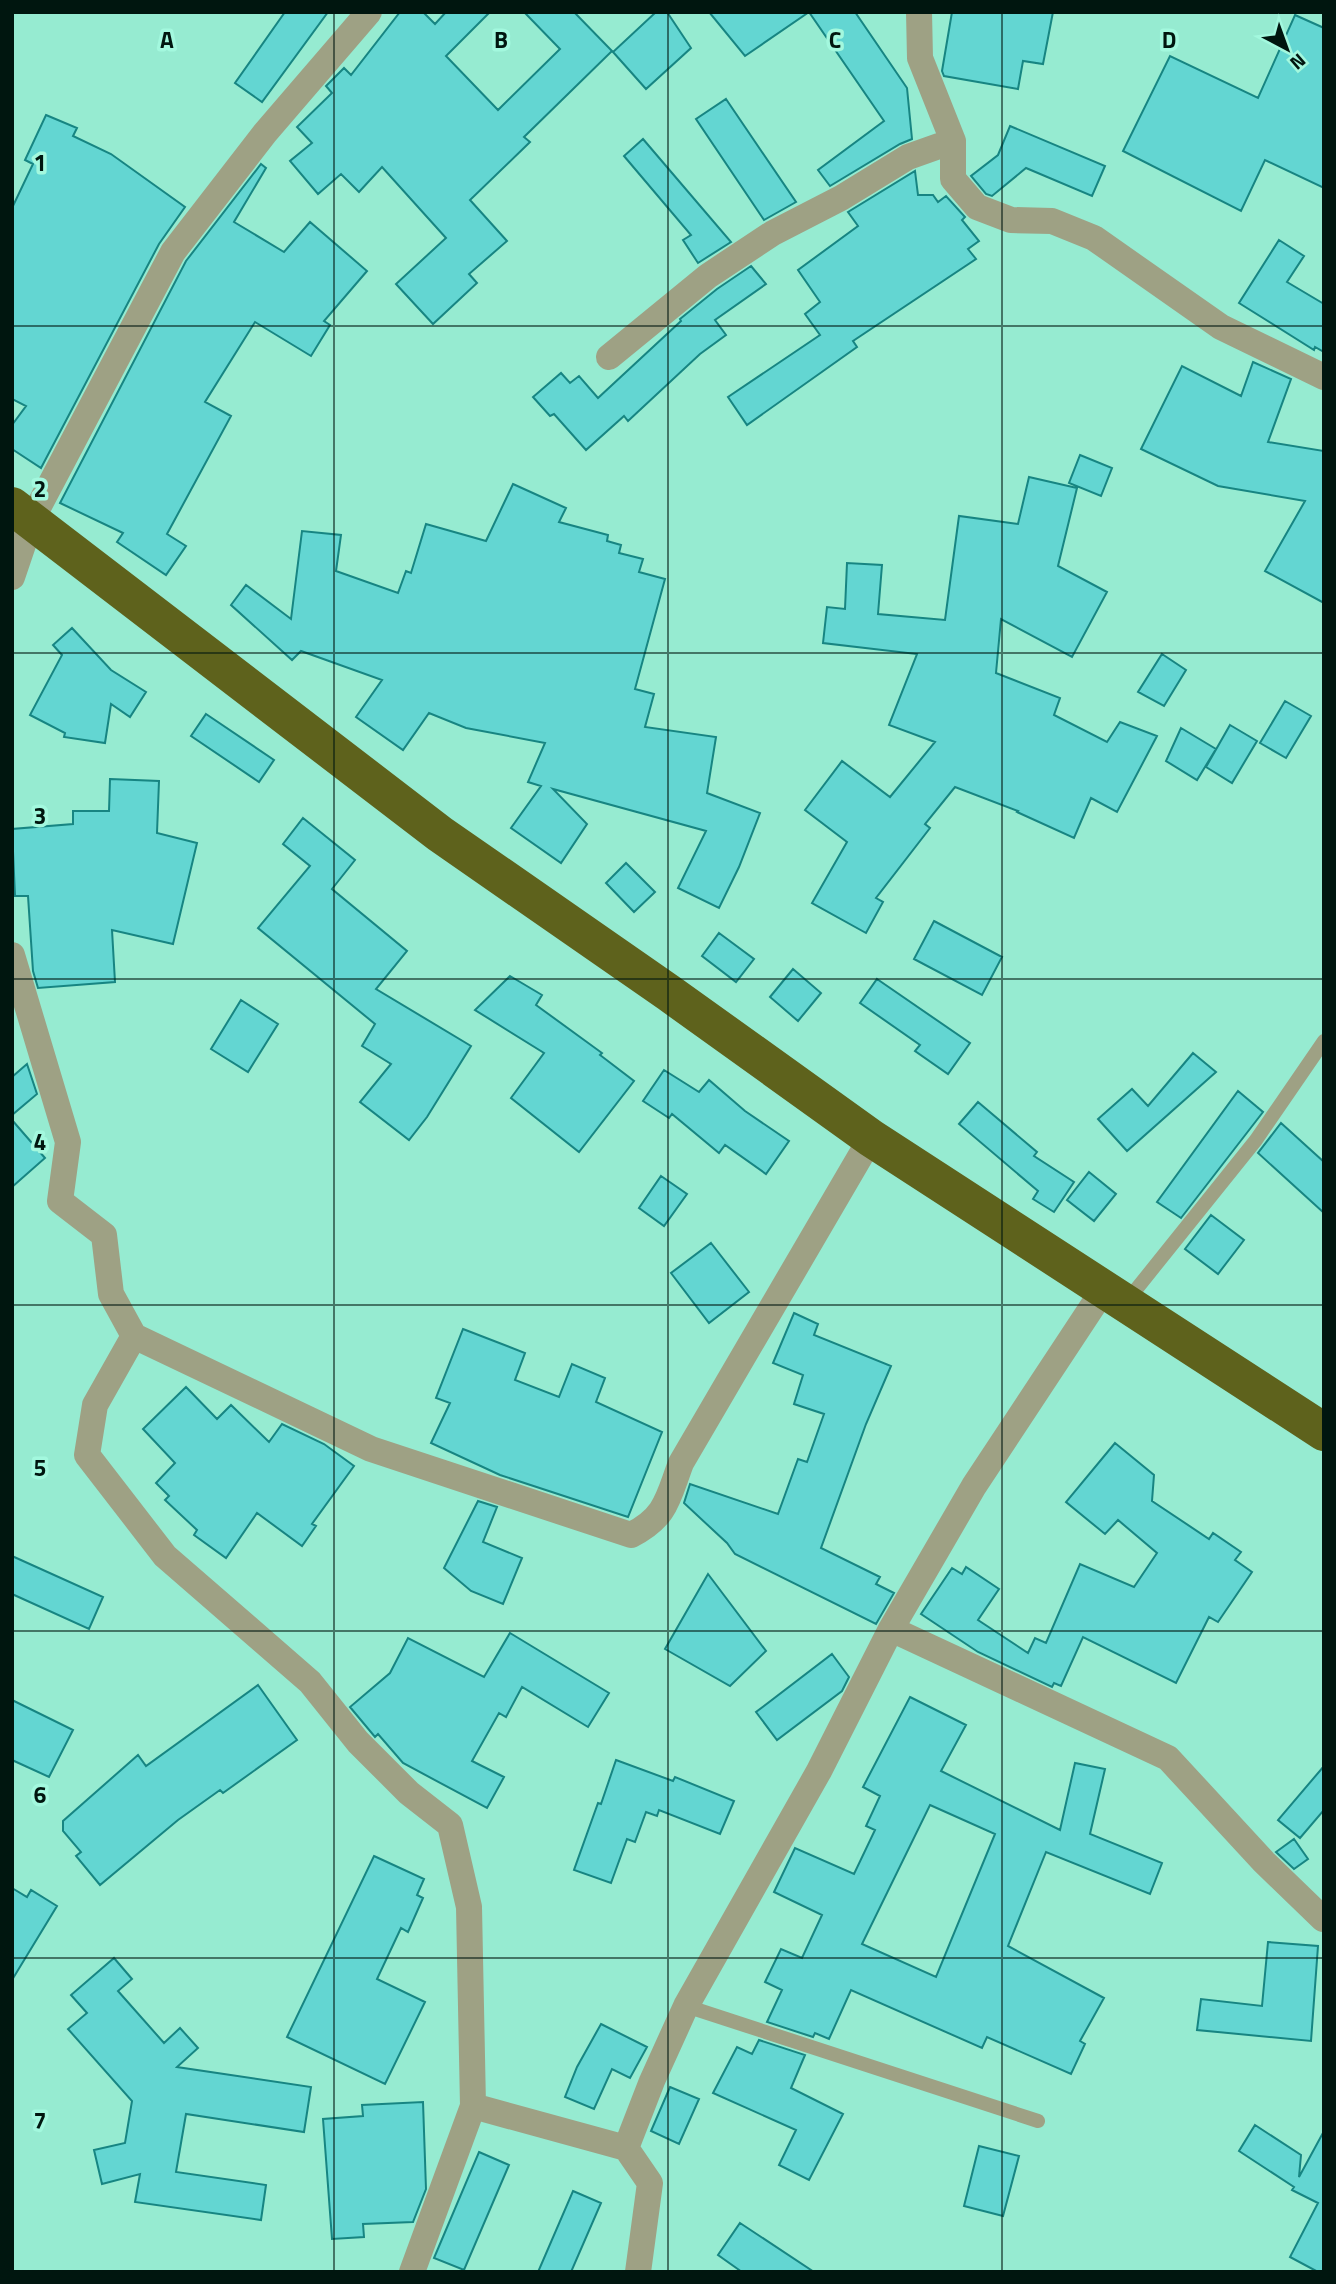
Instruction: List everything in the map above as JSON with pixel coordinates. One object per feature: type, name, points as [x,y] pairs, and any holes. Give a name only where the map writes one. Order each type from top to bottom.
[{"type":"highway","points":[[22,513],[440,834],[871,1138],[1324,1432]]},
{"type":"street","points":[[12,577],[22,513],[173,252],[265,133],[369,12]]},
{"type":"street","points":[[919,12],[920,58],[953,141],[953,178],[977,207],[1011,220],[1052,221],[1094,238],[1221,327],[1324,377]]},
{"type":"street","points":[[610,357],[708,276],[774,233],[841,198],[908,157],[953,141]]},
{"type":"street","points":[[12,955],[68,1142],[60,1201],[104,1235],[111,1294],[134,1336],[372,1449],[631,1535],[648,1526],[662,1512],[681,1463],[871,1138]]},
{"type":"street","points":[[626,2148],[652,2081],[686,2006],[819,1771],[891,1629],[974,1486],[1115,1295]]},
{"type":"street","points":[[134,1336],[95,1405],[87,1455],[164,1556],[310,1682],[358,1742],[409,1793],[450,1825],[469,1907],[473,2106],[412,2272]]},
{"type":"street","points":[[891,1629],[1168,1758],[1264,1862],[1323,1919]]},
{"type":"street","points":[[473,2106],[626,2148],[650,2183],[638,2272]]},
{"type":"lane","points":[[1115,1295],[1256,1140],[1324,1041]]},
{"type":"lane","points":[[686,2006],[1038,2121]]},
{"type":"building","points":[[285,12],[328,12],[262,102],[235,83]]},
{"type":"building","points":[[400,12],[423,12],[435,24],[446,12],[490,12],[446,56],[498,110],[560,49],[524,12],[574,12],[612,51],[524,137],[530,142],[470,200],[507,241],[469,274],[477,283],[433,324],[396,284],[446,238],[382,167],[359,192],[341,174],[318,194],[290,161],[312,143],[297,127],[332,93],[326,86],[344,68],[351,75]]},
{"type":"building","points":[[656,12],[667,12],[691,48],[646,89],[613,52]]},
{"type":"building","points":[[709,12],[809,12],[745,56]]},
{"type":"building","points":[[809,12],[855,12],[907,88],[912,139],[830,186],[818,170],[884,121]]},
{"type":"building","points":[[952,12],[1053,12],[1043,64],[1023,61],[1018,89],[944,76],[942,71]]},
{"type":"building","points":[[1295,15],[1324,28],[1324,188],[1265,160],[1241,211],[1123,151],[1170,56],[1258,98]]},
{"type":"building","points":[[726,99],[796,202],[764,220],[696,119]]},
{"type":"building","points":[[46,115],[77,128],[73,136],[111,154],[185,207],[159,244],[41,468],[12,449],[12,425],[26,406],[12,399],[12,208],[33,164],[25,160]]},
{"type":"building","points":[[1010,126],[1105,166],[1092,196],[1026,168],[992,196],[986,194],[971,176],[998,155]]},
{"type":"building","points":[[643,139],[731,242],[698,263],[683,240],[691,235],[624,156]]},
{"type":"building","points":[[261,164],[266,168],[234,222],[284,252],[310,222],[367,271],[324,321],[330,325],[311,356],[255,322],[205,402],[231,416],[167,534],[186,546],[166,575],[117,542],[123,533],[60,503],[186,261]]},
{"type":"building","points":[[915,171],[918,195],[933,195],[938,202],[946,196],[965,217],[962,220],[979,241],[968,249],[976,259],[853,341],[857,347],[747,425],[728,397],[820,335],[805,314],[820,302],[798,270],[858,226],[848,212]]},
{"type":"building","points":[[1279,240],[1304,256],[1287,282],[1324,304],[1324,352],[1315,347],[1314,350],[1239,303]]},
{"type":"building","points":[[751,266],[766,284],[715,320],[726,335],[700,354],[628,421],[624,416],[586,450],[554,414],[550,416],[533,397],[561,373],[570,383],[579,376],[598,398],[681,321],[680,319]]},
{"type":"building","points":[[1253,362],[1291,379],[1268,442],[1324,451],[1324,603],[1265,571],[1305,501],[1218,486],[1141,449],[1182,366],[1241,396]]},
{"type":"building","points":[[1080,455],[1112,468],[1101,496],[1069,483]]},
{"type":"building","points":[[1029,477],[1077,488],[1058,566],[1107,592],[1072,657],[1001,619],[996,673],[1060,698],[1054,715],[1107,742],[1120,722],[1157,736],[1117,812],[1091,798],[1074,838],[1018,811],[955,787],[925,824],[930,828],[876,898],[883,902],[866,933],[812,903],[847,842],[805,810],[842,761],[890,797],[935,742],[889,725],[917,654],[823,643],[827,607],[845,609],[847,563],[882,565],[878,614],[945,620],[959,516],[1018,524]]},
{"type":"building","points":[[513,484],[566,508],[559,522],[608,535],[607,541],[621,545],[619,553],[643,559],[639,572],[665,579],[635,689],[654,694],[645,727],[716,737],[707,793],[760,813],[739,867],[719,908],[678,888],[706,831],[553,789],[587,824],[561,863],[511,828],[541,786],[528,782],[545,743],[466,728],[429,713],[403,750],[356,717],[382,680],[301,651],[292,660],[231,605],[246,585],[291,619],[302,531],[341,535],[336,571],[398,593],[406,571],[411,573],[426,524],[486,541]]},
{"type":"building","points":[[72,628],[111,670],[146,692],[130,717],[111,704],[105,743],[64,737],[65,733],[30,715],[62,655],[53,645]]},
{"type":"building","points":[[1162,654],[1186,670],[1164,706],[1138,692]]},
{"type":"building","points":[[1285,701],[1311,716],[1286,758],[1260,743]]},
{"type":"building","points":[[206,714],[274,760],[259,782],[191,736]]},
{"type":"building","points":[[1230,725],[1257,741],[1232,783],[1206,767]]},
{"type":"building","points":[[1181,728],[1216,749],[1197,780],[1166,761]]},
{"type":"building","points":[[110,779],[159,781],[157,833],[197,843],[173,944],[112,930],[115,982],[38,988],[33,971],[28,896],[15,896],[12,829],[73,824],[73,811],[109,811]]},
{"type":"building","points":[[303,818],[355,860],[332,889],[407,951],[376,989],[471,1046],[427,1117],[409,1140],[360,1102],[391,1064],[362,1046],[375,1024],[258,928],[310,866],[283,844]]},
{"type":"building","points":[[626,863],[655,892],[634,912],[606,883]]},
{"type":"building","points":[[934,921],[1002,957],[982,995],[914,959]]},
{"type":"building","points":[[719,933],[754,959],[736,982],[702,956]]},
{"type":"building","points":[[793,969],[821,993],[798,1021],[770,997]]},
{"type":"building","points":[[510,976],[542,995],[536,1005],[602,1053],[600,1055],[634,1081],[579,1152],[511,1098],[544,1053],[475,1010]]},
{"type":"building","points":[[877,979],[970,1043],[948,1074],[915,1051],[920,1045],[860,1003]]},
{"type":"building","points":[[241,1000],[278,1024],[248,1072],[211,1049]]},
{"type":"building","points":[[1193,1053],[1216,1072],[1127,1151],[1098,1119],[1132,1089],[1148,1106]]},
{"type":"building","points":[[27,1064],[37,1094],[12,1115],[12,1077]]},
{"type":"building","points":[[664,1070],[699,1092],[709,1080],[745,1111],[789,1141],[766,1174],[725,1145],[719,1153],[672,1114],[669,1118],[643,1101]]},
{"type":"building","points":[[1238,1091],[1263,1112],[1181,1218],[1157,1202]]},
{"type":"building","points":[[978,1102],[1037,1152],[1034,1156],[1074,1182],[1054,1212],[1033,1199],[1038,1191],[959,1124]]},
{"type":"building","points":[[12,1120],[45,1158],[12,1187]]},
{"type":"building","points":[[1281,1123],[1324,1162],[1324,1213],[1258,1153]]},
{"type":"building","points":[[1089,1172],[1116,1194],[1094,1221],[1067,1200]]},
{"type":"building","points":[[661,1176],[687,1194],[664,1226],[639,1208]]},
{"type":"building","points":[[1211,1215],[1244,1240],[1218,1274],[1185,1249]]},
{"type":"building","points":[[711,1243],[749,1292],[709,1323],[671,1273]]},
{"type":"building","points":[[794,1313],[818,1324],[814,1335],[891,1366],[866,1424],[821,1548],[880,1577],[876,1584],[894,1593],[876,1624],[735,1554],[727,1543],[684,1503],[690,1484],[778,1514],[798,1459],[807,1462],[824,1414],[794,1404],[803,1375],[773,1363]]},
{"type":"building","points":[[463,1329],[525,1353],[515,1380],[559,1397],[572,1364],[605,1378],[596,1402],[662,1432],[628,1517],[500,1475],[431,1443],[450,1403],[436,1398]]},
{"type":"building","points":[[186,1387],[217,1419],[231,1405],[269,1442],[282,1424],[324,1444],[354,1466],[312,1524],[316,1526],[302,1546],[257,1513],[226,1558],[194,1535],[197,1530],[165,1500],[169,1496],[156,1483],[175,1463],[143,1429]]},
{"type":"building","points":[[1115,1443],[1154,1475],[1152,1501],[1209,1539],[1213,1533],[1241,1552],[1235,1560],[1252,1572],[1218,1622],[1209,1617],[1176,1683],[1083,1637],[1061,1686],[1054,1683],[1052,1687],[978,1652],[921,1614],[952,1568],[962,1574],[966,1567],[999,1589],[978,1620],[1028,1653],[1035,1638],[1046,1643],[1080,1564],[1134,1587],[1157,1553],[1118,1520],[1105,1534],[1066,1502]]},
{"type":"building","points":[[478,1501],[497,1507],[483,1542],[522,1558],[503,1604],[471,1591],[444,1568]]},
{"type":"building","points":[[12,1556],[103,1597],[89,1629],[12,1594]]},
{"type":"building","points":[[708,1574],[766,1651],[730,1686],[665,1649]]},
{"type":"building","points":[[510,1633],[609,1693],[588,1727],[522,1687],[506,1717],[499,1713],[472,1761],[504,1777],[487,1808],[403,1763],[378,1734],[375,1737],[350,1707],[390,1673],[408,1638],[484,1677]]},
{"type":"building","points":[[832,1654],[849,1677],[842,1691],[777,1740],[756,1712]]},
{"type":"building","points":[[258,1685],[297,1740],[223,1793],[220,1790],[178,1820],[100,1885],[76,1856],[81,1852],[63,1831],[63,1821],[138,1755],[146,1766]]},
{"type":"building","points":[[910,1697],[966,1725],[941,1771],[1060,1830],[1075,1763],[1105,1769],[1090,1834],[1162,1863],[1150,1894],[1046,1852],[1008,1946],[1104,1998],[1080,2041],[1085,2044],[1071,2074],[987,2037],[982,2048],[851,1990],[829,2039],[815,2033],[813,2037],[767,2022],[782,1990],[765,1982],[781,1949],[802,1958],[822,1915],[774,1892],[795,1848],[854,1874],[875,1830],[866,1826],[880,1796],[863,1787]],"holes":[[[930,1805],[995,1834],[936,1977],[862,1944]]]},
{"type":"building","points":[[12,1700],[73,1730],[49,1777],[12,1760]]},
{"type":"building","points":[[616,1760],[673,1781],[675,1777],[734,1801],[720,1834],[659,1810],[657,1816],[646,1812],[635,1842],[627,1839],[611,1883],[574,1870]]},
{"type":"building","points":[[1324,1766],[1324,1810],[1300,1838],[1278,1820]]},
{"type":"building","points":[[1294,1839],[1308,1859],[1294,1869],[1276,1852]]},
{"type":"building","points":[[374,1856],[424,1879],[417,1895],[423,1898],[408,1932],[401,1928],[377,1979],[425,2002],[385,2084],[287,2037]]},
{"type":"building","points":[[12,1888],[27,1897],[31,1890],[57,1906],[12,1980]]},
{"type":"building","points":[[1268,1942],[1318,1946],[1311,2041],[1197,2030],[1201,1999],[1262,2006]]},
{"type":"building","points":[[114,1958],[132,1979],[118,1991],[164,2043],[180,2028],[198,2048],[177,2067],[311,2087],[304,2132],[186,2114],[176,2172],[266,2185],[261,2220],[135,2202],[140,2174],[102,2184],[94,2150],[125,2143],[132,2101],[68,2029],[87,2013],[71,1995]]},
{"type":"building","points":[[601,2024],[647,2047],[630,2078],[612,2069],[594,2109],[565,2097],[577,2067]]},
{"type":"building","points":[[759,2040],[805,2055],[791,2088],[843,2114],[809,2180],[779,2165],[796,2130],[713,2093],[737,2047],[752,2054]]},
{"type":"building","points":[[670,2087],[699,2099],[679,2144],[651,2131]]},
{"type":"building","points":[[423,2102],[426,2189],[413,2222],[363,2224],[364,2237],[332,2239],[323,2119],[363,2116],[362,2105]]},
{"type":"building","points":[[1255,2125],[1301,2155],[1299,2177],[1324,2131],[1324,2272],[1318,2272],[1290,2257],[1318,2203],[1292,2190],[1294,2187],[1239,2151]]},
{"type":"building","points":[[979,2146],[1019,2156],[1003,2216],[964,2206]]},
{"type":"building","points":[[479,2152],[509,2165],[464,2270],[434,2258]]},
{"type":"building","points":[[573,2191],[601,2203],[571,2272],[538,2272]]},
{"type":"building","points":[[740,2223],[814,2272],[742,2272],[718,2255]]}]
